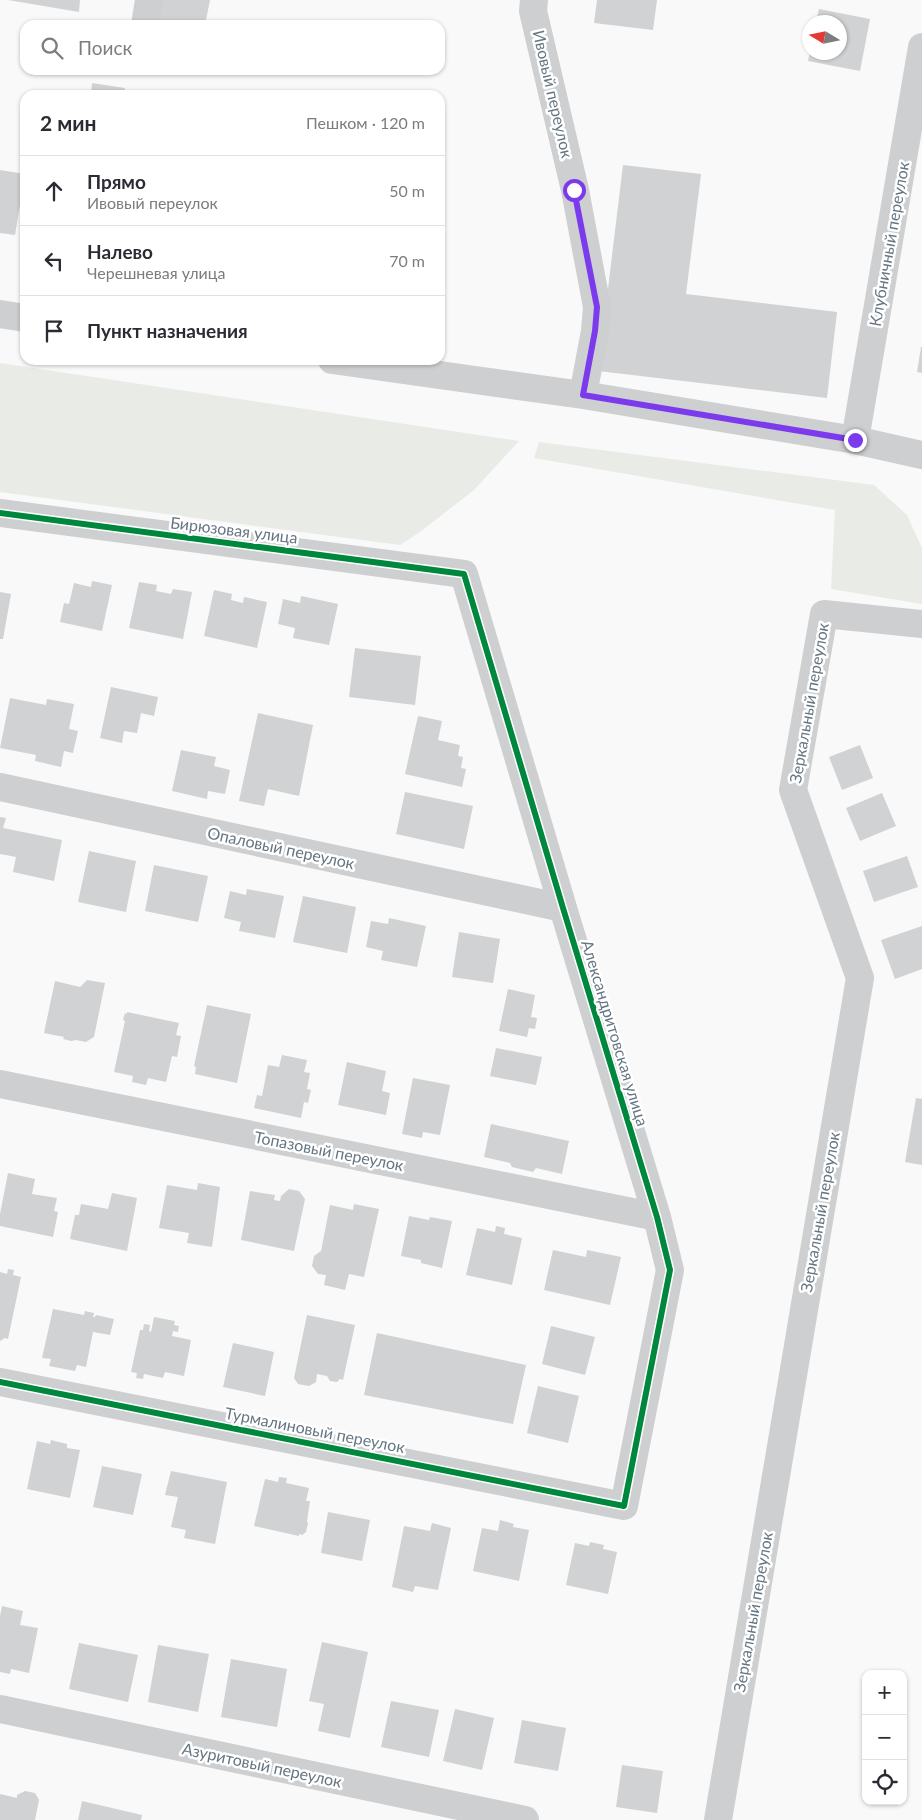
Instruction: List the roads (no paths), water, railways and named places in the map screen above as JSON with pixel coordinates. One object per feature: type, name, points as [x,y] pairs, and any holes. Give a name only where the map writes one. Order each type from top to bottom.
[{"type":"street","points":[[146,20],[149,0]]},
{"type":"street","name":"Ивовый переулок","points":[[534,0],[533,10],[574,190],[597,307],[595,331],[583,395]]},
{"type":"street","name":"Клубничный переулок","points":[[855,440],[922,47]]},
{"type":"street","points":[[0,314],[20,317]]},
{"type":"street","points":[[368,365],[583,395],[855,440],[916,454],[922,478]]},
{"type":"street","name":"Бирюзовая улица","points":[[0,513],[464,574]]},
{"type":"street","name":"Александритовская улица","points":[[464,574],[657,1217],[670,1270],[624,1506]]},
{"type":"street","name":"Зеркальный переулок","points":[[718,1820],[860,978],[793,790],[824,614],[922,624]]},
{"type":"street","name":"Опаловый переулок","points":[[0,787],[563,908]]},
{"type":"street","name":"Топазовый переулок","points":[[0,1084],[657,1217]]},
{"type":"street","name":"Турмалиновый переулок","points":[[0,1382],[624,1506]]},
{"type":"street","name":"Азуритовый переулок","points":[[0,1709],[525,1820]]}]
